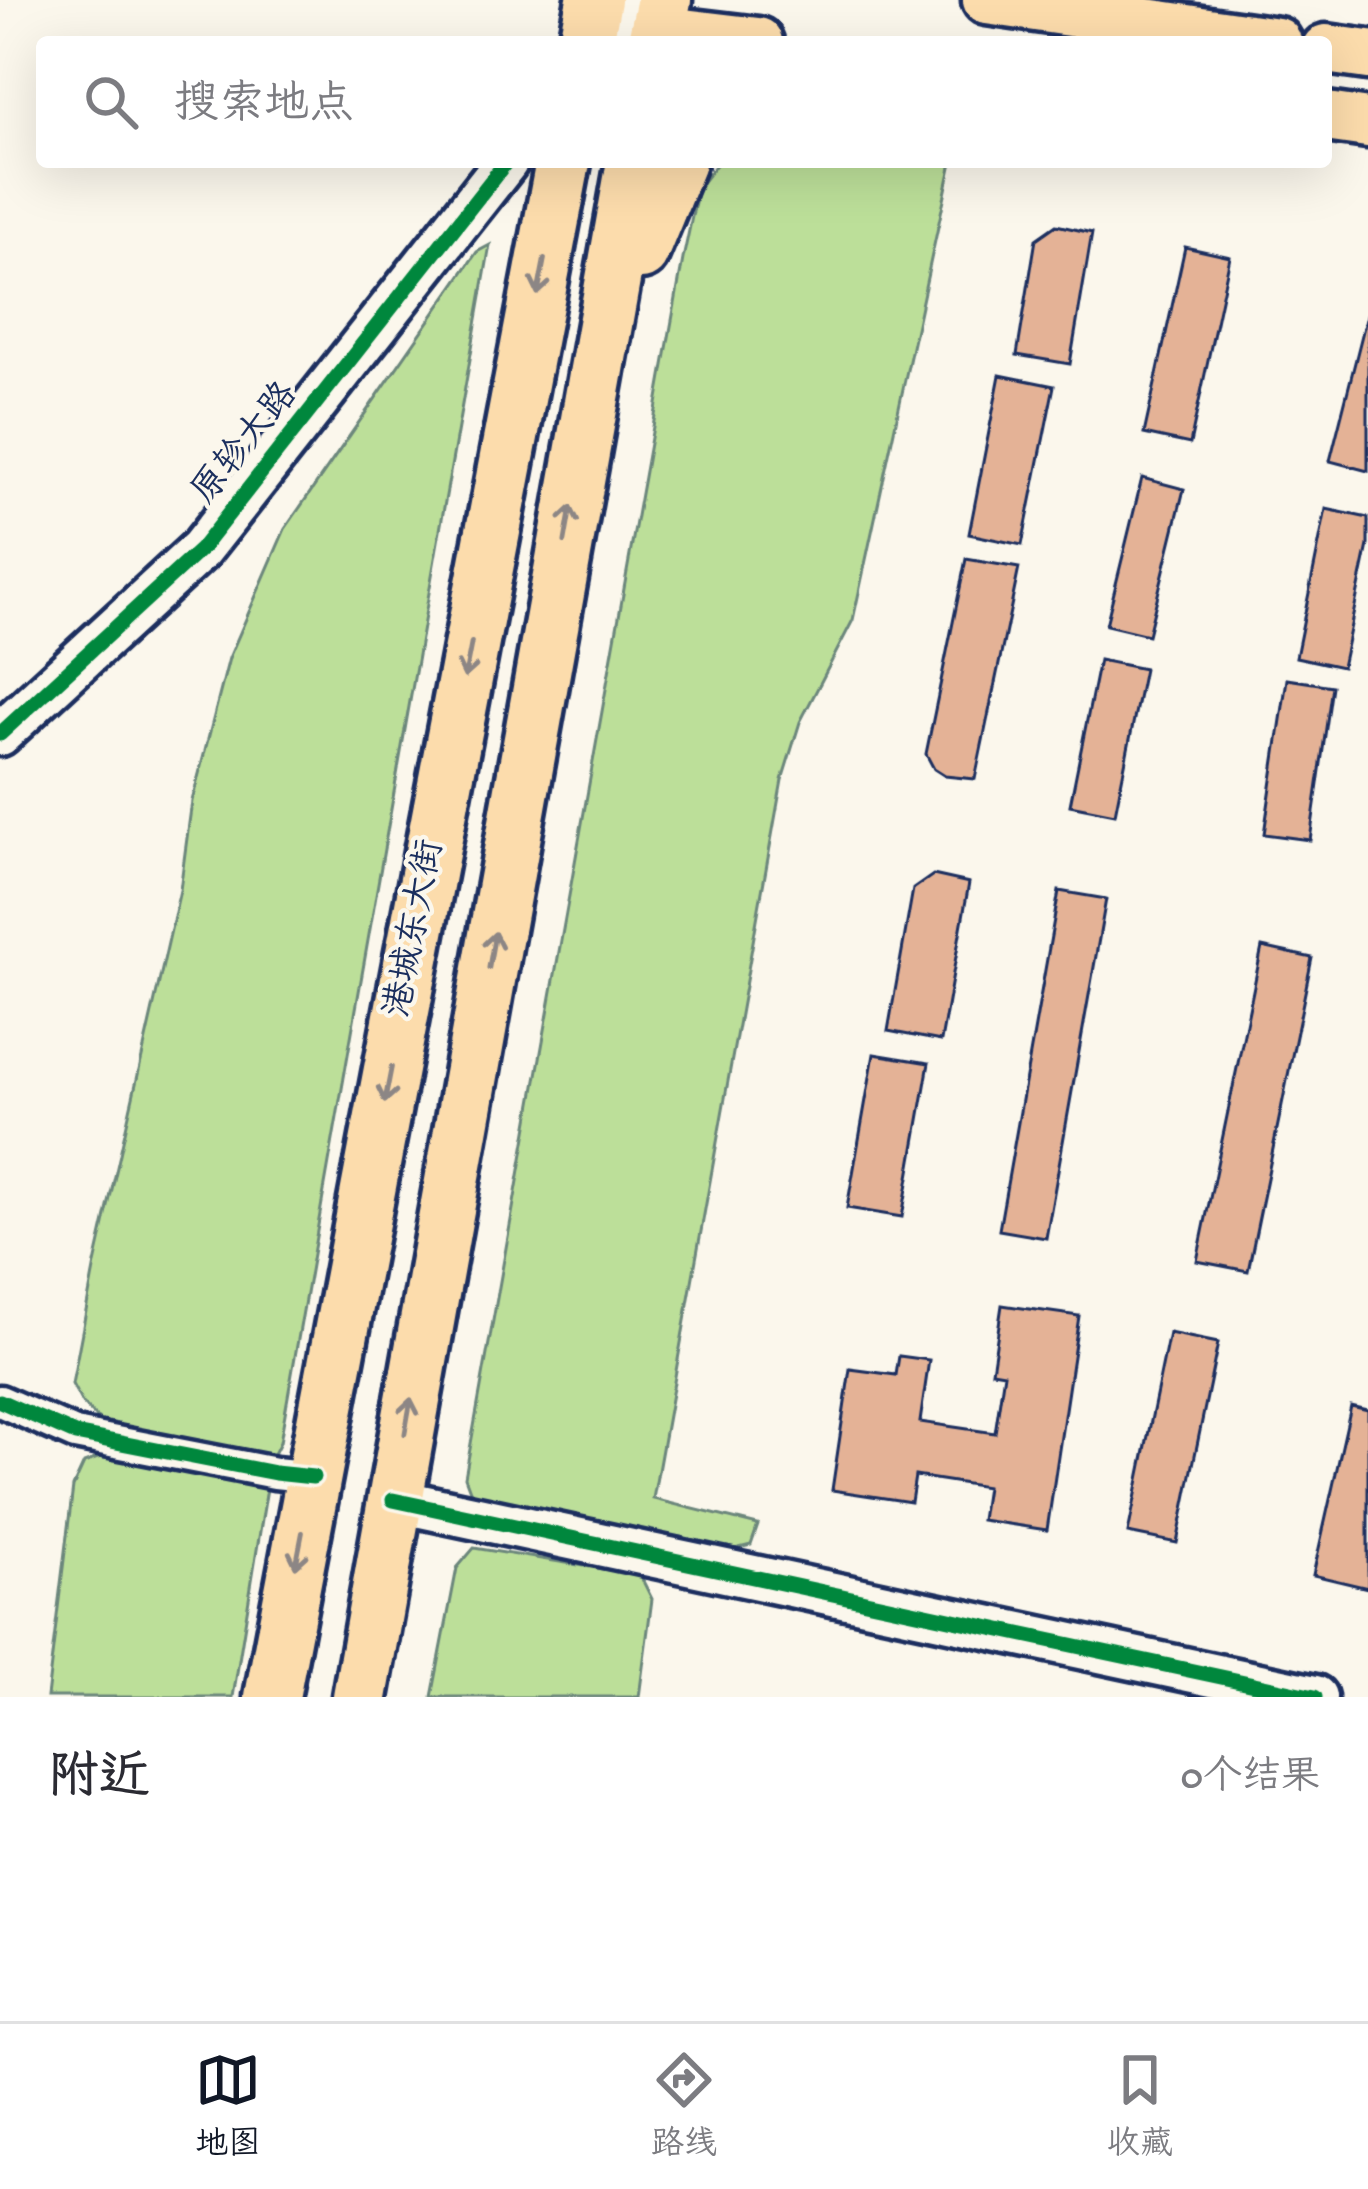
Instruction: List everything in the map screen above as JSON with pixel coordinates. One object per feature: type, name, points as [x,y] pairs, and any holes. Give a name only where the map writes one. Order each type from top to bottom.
[{"type":"highway","points":[[587,36],[594,0]]},
{"type":"highway","name":"港城东大街","points":[[272,1697],[562,168]]},
{"type":"highway","points":[[360,1697],[633,168]]},
{"type":"highway","points":[[600,348],[675,168]]},
{"type":"main road","points":[[988,0],[1236,36]]},
{"type":"main road","points":[[653,18],[732,36]]},
{"type":"main road","points":[[1332,50],[1368,55]]},
{"type":"main road","points":[[1332,118],[1368,123]]},
{"type":"street","points":[[613,36],[653,18]]},
{"type":"street","name":"原轸大路","points":[[0,734],[201,549],[501,168]]},
{"type":"street","points":[[0,1402],[75,1434],[275,1474],[313,1477]]},
{"type":"street","points":[[393,1500],[1316,1697]]},
{"type":"green space","points":[[713,168],[951,168],[853,620],[800,722],[782,780],[653,1499],[758,1525],[751,1545],[719,1553],[472,1496],[465,1477],[698,188]]},
{"type":"green space","points":[[490,245],[280,1442],[271,1460],[105,1426],[82,1403],[72,1384],[180,890],[192,801],[229,658],[285,529],[477,252]]},
{"type":"green space","points":[[106,1455],[268,1482],[233,1697],[47,1697],[73,1487],[84,1463]]},
{"type":"green space","points":[[474,1548],[640,1575],[652,1599],[639,1697],[432,1697],[457,1568]]},
{"type":"building","points":[[1056,225],[1092,233],[1070,364],[1017,355],[1036,239]]},
{"type":"building","points":[[1185,247],[1230,257],[1190,444],[1144,434]]},
{"type":"building","points":[[1368,311],[1368,471],[1330,461]]},
{"type":"building","points":[[1000,375],[1054,386],[1022,545],[969,534]]},
{"type":"building","points":[[1142,478],[1184,489],[1148,635],[1106,625]]},
{"type":"building","points":[[1326,509],[1368,518],[1368,545],[1342,667],[1296,657]]},
{"type":"building","points":[[966,559],[1019,568],[975,779],[945,776],[934,769],[926,754]]},
{"type":"building","points":[[1099,660],[1144,669],[1115,814],[1070,805]]},
{"type":"building","points":[[1287,679],[1332,686],[1310,840],[1264,834]]},
{"type":"building","points":[[933,875],[969,883],[941,1041],[888,1031],[913,889]]},
{"type":"building","points":[[1059,891],[1106,899],[1046,1238],[999,1230]]},
{"type":"building","points":[[1262,947],[1312,958],[1248,1271],[1197,1261]]},
{"type":"building","points":[[874,1054],[929,1063],[902,1217],[847,1208]]},
{"type":"building","points":[[1002,1305],[1079,1316],[1047,1530],[981,1520],[986,1487],[915,1476],[911,1502],[832,1490],[850,1369],[896,1375],[899,1356],[929,1360],[920,1422],[995,1433],[1004,1373],[992,1371]]},
{"type":"building","points":[[1169,1333],[1218,1343],[1177,1543],[1128,1533]]},
{"type":"building","points":[[1351,1406],[1368,1410],[1368,1588],[1313,1575]]},
{"type":"cycle path","points":[[0,734],[201,549],[501,168]]},
{"type":"cycle path","points":[[0,1401],[75,1434],[313,1477]]},
{"type":"cycle path","points":[[393,1500],[1315,1697]]}]
